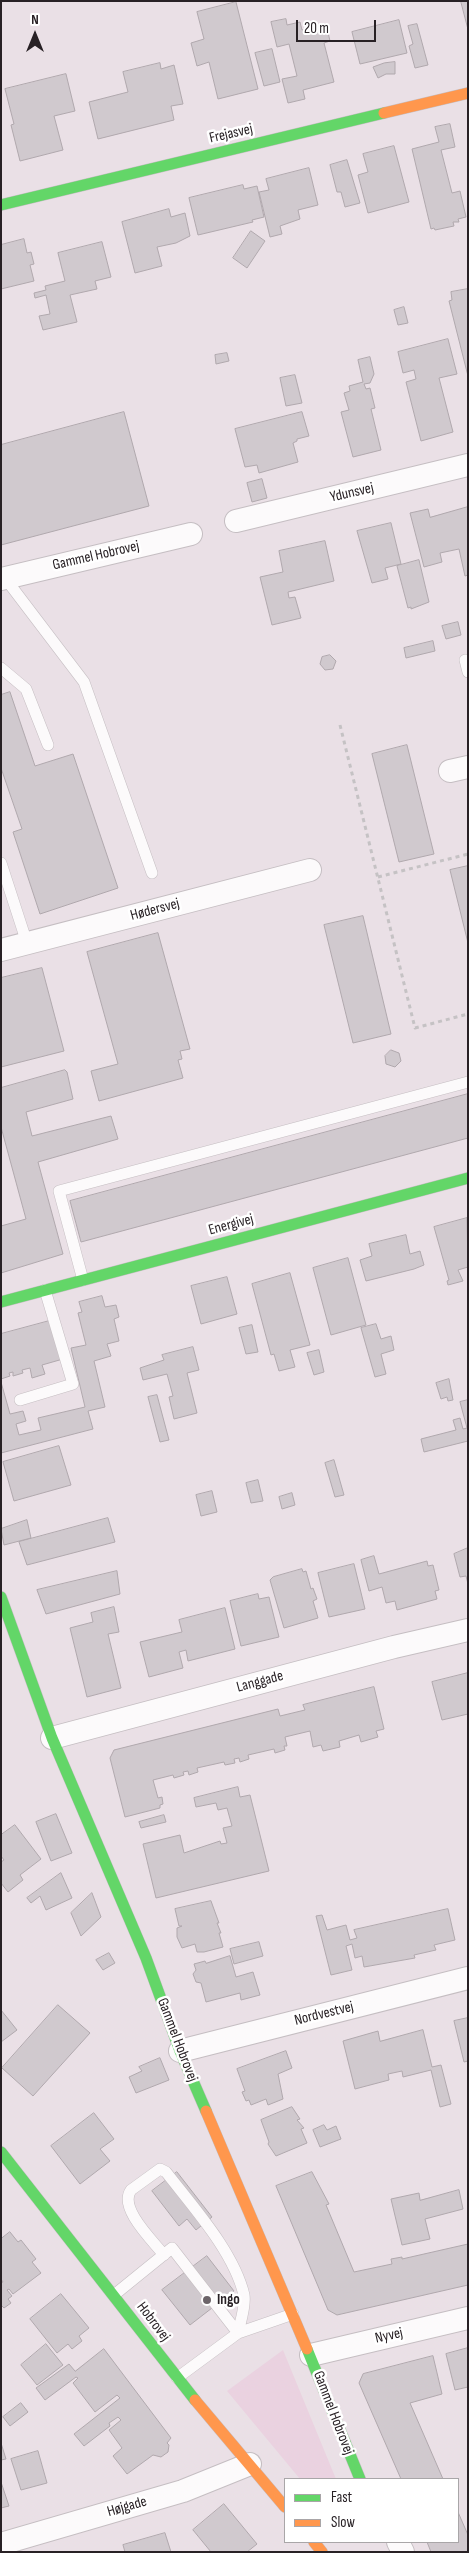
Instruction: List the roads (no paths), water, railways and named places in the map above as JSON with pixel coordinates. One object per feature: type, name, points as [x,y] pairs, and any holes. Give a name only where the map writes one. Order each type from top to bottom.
[{"type":"street","name":"Frejasvej","points":[[1,205],[468,93]]},
{"type":"street","name":"Ydunsvej","points":[[236,521],[468,465]]},
{"type":"street","name":"Gammel Hobrovej","points":[[3,578],[191,534]]},
{"type":"street","name":"Hødersvej","points":[[1,950],[310,870]]},
{"type":"street","name":"Energivej","points":[[1,1302],[468,1178]]},
{"type":"street","name":"Gammel Hobrovej","points":[[1,1597],[52,1738],[146,1958],[180,2051],[294,2314],[360,2478]]},
{"type":"street","name":"Langgade","points":[[52,1738],[384,1649],[468,1630]]},
{"type":"street","name":"Nordvestvej","points":[[180,2051],[468,1978]]},
{"type":"street","name":"Hobrovej","points":[[1,2152],[10,2176],[114,2295],[177,2378],[284,2506]]},
{"type":"street","name":"Nyvej","points":[[310,2355],[468,2318]]},
{"type":"street","name":"Højgade","points":[[1,2544],[183,2491],[250,2464]]},
{"type":"lane","points":[[3,578],[84,682],[152,873]]},
{"type":"lane","points":[[465,660],[468,672]]},
{"type":"lane","points":[[1,668],[26,689],[48,745]]},
{"type":"lane","points":[[1,863],[28,943]]},
{"type":"lane","points":[[83,1280],[59,1191],[468,1082]]},
{"type":"lane","points":[[20,1400],[74,1384],[45,1290]]},
{"type":"lane","points":[[164,2255],[133,2215],[128,2198],[131,2190],[160,2169],[166,2172],[206,2222],[232,2266],[244,2297],[238,2333]]},
{"type":"lane","points":[[114,2295],[172,2248],[238,2333]]},
{"type":"lane","points":[[177,2378],[238,2333],[294,2314]]},
{"type":"place","name":"Ingo","points":[[207,2300]]}]
